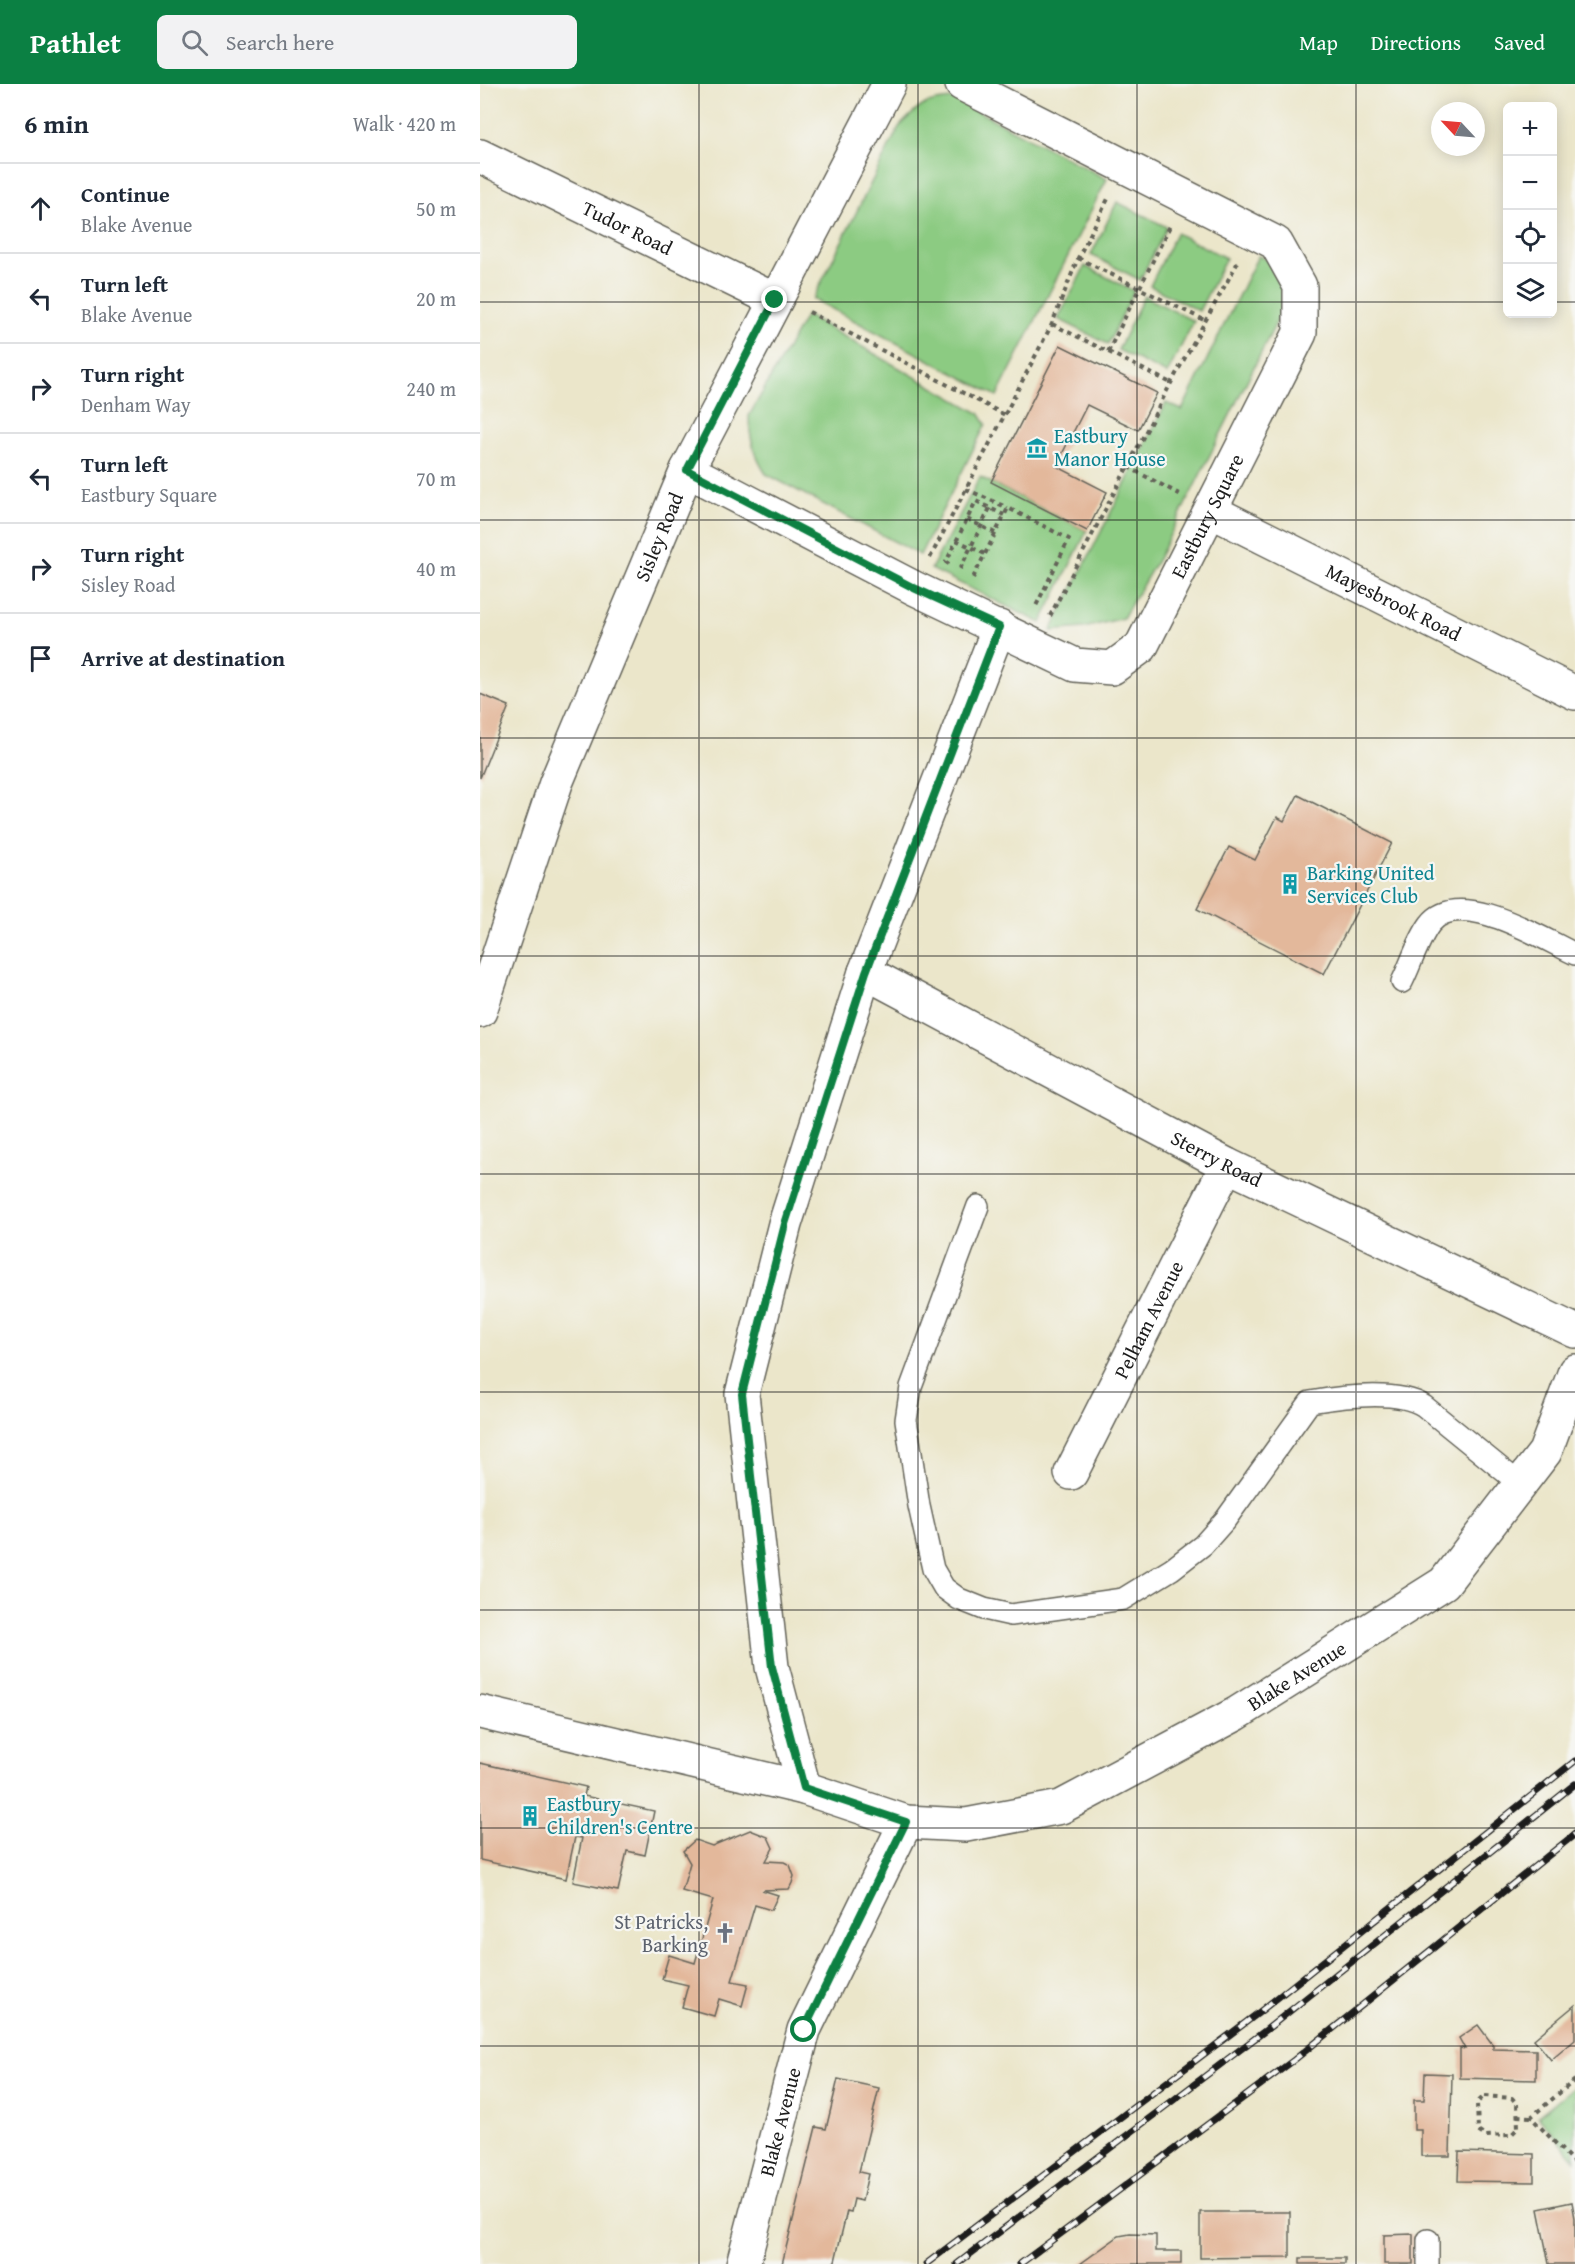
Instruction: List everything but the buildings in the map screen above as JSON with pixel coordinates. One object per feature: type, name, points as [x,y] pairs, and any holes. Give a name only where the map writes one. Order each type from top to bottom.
[{"type":"street","name":"Sisley Road","points":[[480,1011],[556,783],[687,470],[889,84]]},
{"type":"street","name":"Eastbury Square","points":[[687,470],[914,588],[999,627],[1033,630],[1075,665],[1112,668],[1141,646],[1300,333],[1300,286],[1276,243],[962,84]]},
{"type":"street","name":"Tudor Road","points":[[482,162],[776,298]]},
{"type":"street","name":"Mayesbrook Road","points":[[1211,511],[1575,693]]},
{"type":"street","points":[[804,1788],[772,1667],[742,1394],[785,1224],[866,972],[999,627]]},
{"type":"street","name":"Sterry Road","points":[[866,972],[1227,1165],[1575,1331]]},
{"type":"street","name":"Pelham Avenue","points":[[1071,1473],[1227,1165]]},
{"type":"street","name":"Blake Avenue","points":[[480,1712],[804,1788],[906,1822],[966,1825],[1060,1807],[1236,1714],[1444,1583],[1545,1452],[1575,1371]]},
{"type":"street","name":"Blake Avenue","points":[[743,2264],[804,2030],[906,1822]]},
{"type":"lane","points":[[1402,982],[1430,924],[1449,911],[1478,912],[1496,917],[1575,954]]},
{"type":"lane","points":[[978,1206],[911,1387],[906,1420],[919,1506],[933,1569],[944,1588],[959,1599],[984,1609],[1011,1615],[1123,1599],[1172,1569],[1203,1545],[1226,1519],[1310,1402],[1395,1396],[1412,1400],[1424,1406],[1520,1484]]},
{"type":"lane","points":[[1428,2240],[1428,2264]]},
{"type":"path","points":[[914,588],[1052,324],[1078,258],[1111,194],[1130,169]]},
{"type":"path","points":[[1108,352],[1172,222]]},
{"type":"path","points":[[1033,630],[1128,468],[1171,383],[1243,254]]},
{"type":"path","points":[[1078,258],[1206,321]]},
{"type":"path","points":[[776,298],[1005,415]]},
{"type":"path","points":[[1052,324],[1171,383]]},
{"type":"path","points":[[1128,468],[1211,511]]},
{"type":"path","points":[[966,489],[1069,539],[1033,630]]},
{"type":"path","points":[[974,576],[945,562],[976,501],[1004,515]]},
{"type":"path","points":[[960,570],[990,508]]},
{"type":"path","points":[[970,584],[1008,508]]},
{"type":"path","points":[[967,519],[995,533]]},
{"type":"path","points":[[956,540],[985,554]]},
{"type":"path","points":[[1531,2117],[1575,2080]]},
{"type":"path","points":[[1484,2096],[1512,2098],[1517,2104],[1517,2116],[1518,2128],[1511,2135],[1485,2136],[1478,2131],[1477,2103],[1484,2096]]},
{"type":"path","points":[[1517,2116],[1531,2117],[1575,2164]]},
{"type":"green space","points":[[954,99],[1107,179],[997,396],[813,299],[899,127],[923,106],[936,101]]},
{"type":"green space","points":[[1117,202],[1167,227],[1140,280],[1091,255]]},
{"type":"green space","points":[[1176,233],[1226,258],[1199,311],[1150,286]]},
{"type":"green space","points":[[1258,256],[1280,264],[1293,289],[1158,559],[1123,618],[1084,628],[1051,631],[1166,403],[1182,410]]},
{"type":"green space","points":[[1085,266],[1134,291],[1108,344],[1058,319]]},
{"type":"green space","points":[[1144,296],[1194,321],[1167,374],[1118,350]]},
{"type":"green space","points":[[806,315],[979,413],[986,424],[920,555],[766,474],[755,454],[749,416]]},
{"type":"green space","points":[[980,477],[1087,531],[1041,623],[931,569]]},
{"type":"green space","points":[[1575,2086],[1575,2160],[1538,2116]]},
{"type":"railway","points":[[926,2264],[1257,2014],[1575,1761]]},
{"type":"railway","points":[[957,2264],[1266,2030],[1575,1784]]},
{"type":"railway","points":[[1020,2264],[1294,2060],[1575,1834]]},
{"type":"place","name":"Eastbury Manor House","points":[[1037,448]]},
{"type":"place","name":"Barking United Services Club","points":[[1290,884]]},
{"type":"place","name":"Eastbury Children's Centre","points":[[530,1816]]},
{"type":"place","name":"St Patricks, Barking","points":[[725,1933]]},
{"type":"route","points":[[775,300],[687,470],[914,588],[999,627],[866,972],[785,1224],[742,1394],[772,1667],[804,1788],[906,1822],[804,2030]]}]
